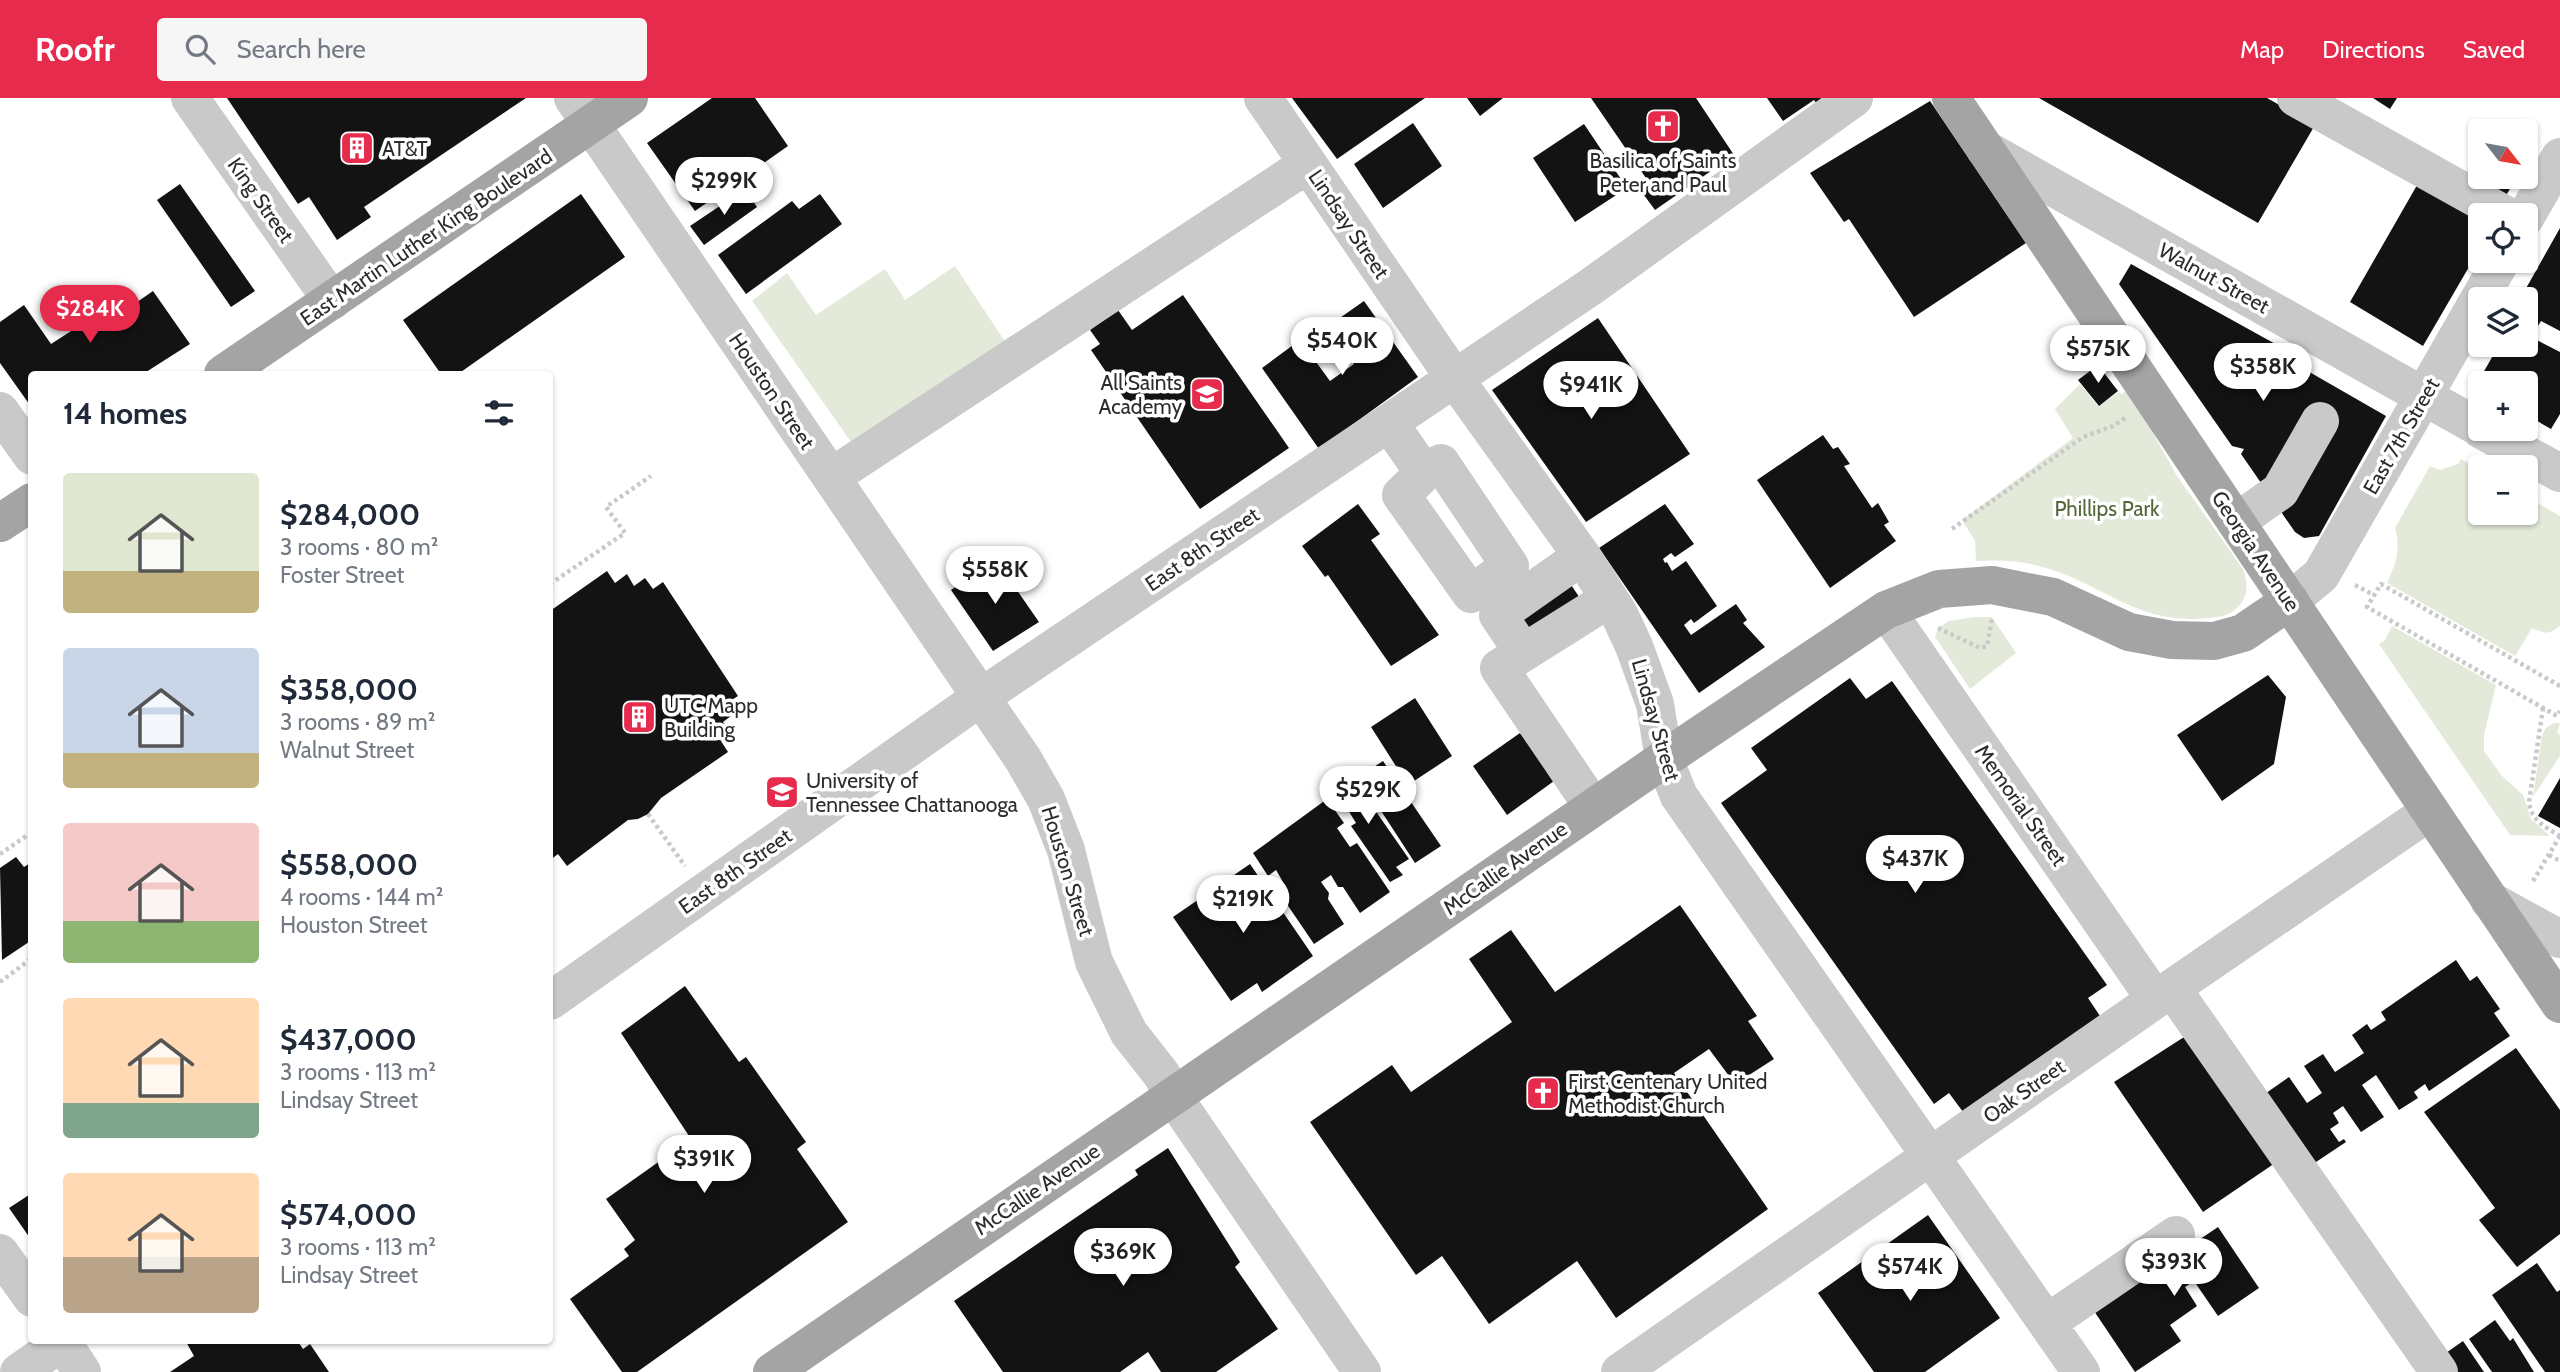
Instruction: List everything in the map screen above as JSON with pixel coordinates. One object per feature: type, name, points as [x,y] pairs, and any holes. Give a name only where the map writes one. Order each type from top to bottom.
[{"type":"main road","name":"East Martin Luther King Boulevard","points":[[228,371],[332,302],[582,111],[629,98]]},
{"type":"main road","name":"Georgia Avenue","points":[[1951,98],[2560,1004]]},
{"type":"main road","points":[[0,523],[28,505]]},
{"type":"main road","name":"McCallie Avenue","points":[[772,1372],[1593,807],[1886,610],[1939,589],[1992,585],[2053,597],[2129,632],[2172,640],[2214,641],[2244,633],[2290,601]]},
{"type":"street","name":"King Street","points":[[190,98],[332,302]]},
{"type":"street","name":"Lindsay Street","points":[[1263,98],[1609,598],[1634,646],[1655,704],[1664,759],[1679,796],[2081,1372]]},
{"type":"street","name":"East 8th Street","points":[[553,999],[981,697],[1589,288],[1854,98]]},
{"type":"street","points":[[2296,98],[2484,203]]},
{"type":"street","name":"Houston Street","points":[[582,111],[1020,753],[1046,799],[1066,850],[1094,962],[1129,1033],[1162,1075],[1173,1096],[1362,1372]]},
{"type":"street","name":"Walnut Street","points":[[1985,149],[2468,422]]},
{"type":"street","points":[[2534,203],[2560,157]]},
{"type":"street","points":[[831,477],[1308,164]]},
{"type":"street","points":[[2043,235],[2040,224],[2041,202],[2044,196],[2051,192],[2062,192]]},
{"type":"street","name":"East 7th Street","points":[[2290,601],[2321,575],[2494,273]]},
{"type":"street","points":[[0,411],[28,450]]},
{"type":"street","points":[[2236,522],[2280,491],[2320,421]]},
{"type":"street","points":[[1389,423],[1424,473]]},
{"type":"street","name":"Walnut Street","points":[[2502,441],[2560,473]]},
{"type":"street","points":[[1522,652],[1498,615],[1582,556]]},
{"type":"street","points":[[1593,807],[1499,668],[1609,598]]},
{"type":"street","name":"Memorial Street","points":[[1886,610],[2439,1372]]},
{"type":"street","name":"Oak Street","points":[[1620,1372],[2429,812]]},
{"type":"street","points":[[2489,900],[2560,939]]},
{"type":"street","points":[[2047,1323],[2176,1235]]},
{"type":"street","points":[[0,1253],[28,1292]]},
{"type":"street","points":[[19,1372],[68,1349]]},
{"type":"path","points":[[1952,529],[2083,437],[2113,426],[2139,409],[2156,402]]},
{"type":"path","points":[[553,582],[625,533],[606,507],[650,476]]},
{"type":"path","points":[[2355,584],[2374,595]]},
{"type":"path","points":[[2559,685],[2381,584],[2367,607],[2557,716],[2560,711]]},
{"type":"path","points":[[1938,628],[1980,648],[1987,646],[1992,617]]},
{"type":"path","points":[[2533,881],[2560,836],[2536,820],[2530,811],[2529,802],[2543,708]]},
{"type":"path","points":[[648,814],[704,892]]},
{"type":"path","points":[[0,854],[28,835]]},
{"type":"path","points":[[2549,855],[2560,861]]},
{"type":"path","points":[[0,982],[28,961]]},
{"type":"green space","points":[[955,266],[1006,343],[856,449],[752,301],[787,273],[816,315],[885,269],[905,300]]},
{"type":"green space","name":"Phillips Park","points":[[2080,384],[2098,406],[2132,387],[2177,476],[2243,569],[2245,595],[2234,611],[2224,616],[2208,618],[2182,619],[2159,615],[2138,609],[2058,572],[2035,565],[1976,561],[1975,541],[1962,520],[2073,438],[2055,409]]},
{"type":"green space","points":[[2461,459],[2468,463],[2468,525],[2538,525],[2538,503],[2560,516],[2560,625],[2547,632],[2532,628],[2515,656],[2387,583],[2397,556],[2395,528],[2430,466],[2440,470],[2458,464]]},
{"type":"green space","points":[[1992,617],[2016,653],[1970,689],[1935,637],[1938,628],[1949,621]]},
{"type":"green space","points":[[2392,626],[2496,685],[2484,735],[2484,751],[2502,776],[2523,795],[2531,819],[2550,836],[2510,835],[2379,644],[2385,640]]},
{"type":"green space","points":[[2560,723],[2557,733],[2560,735],[2560,756],[2533,797],[2542,735],[2546,728]]},
{"type":"building","name":"AT&T","points":[[227,98],[526,98],[364,207],[371,217],[337,240],[309,197],[298,204]]},
{"type":"building","points":[[712,98],[755,98],[788,146],[695,211],[647,143]]},
{"type":"building","points":[[1292,98],[1425,98],[1337,159]]},
{"type":"building","points":[[1467,98],[1503,98],[1480,116]]},
{"type":"building","name":"Basilica of Saints Peter and Paul","points":[[1591,98],[1696,98],[1734,155],[1655,210],[1641,191],[1650,184]]},
{"type":"building","points":[[1767,98],[1832,98],[1819,107],[1814,100],[1783,121]]},
{"type":"building","points":[[2039,98],[2267,98],[2315,125],[2258,223]]},
{"type":"building","points":[[2373,98],[2397,98],[2390,109]]},
{"type":"building","points":[[1930,101],[2026,243],[1914,317],[1849,219],[1844,222],[1810,173]]},
{"type":"building","points":[[1413,123],[1442,166],[1383,208],[1354,164]]},
{"type":"building","points":[[1584,124],[1627,188],[1575,222],[1533,158]]},
{"type":"building","points":[[2468,171],[2468,185],[2462,181]]},
{"type":"building","points":[[2420,180],[2468,210],[2468,269],[2423,346],[2350,302]]},
{"type":"building","points":[[180,184],[255,291],[231,307],[157,200]]},
{"type":"building","points":[[745,189],[757,207],[704,245],[690,226]]},
{"type":"building","points":[[2476,189],[2510,189],[2499,203]]},
{"type":"building","points":[[581,194],[625,257],[462,371],[439,371],[403,320]]},
{"type":"building","points":[[820,194],[842,224],[746,294],[718,255],[792,201],[799,209]]},
{"type":"building","points":[[2560,228],[2560,331],[2541,321],[2538,326],[2538,287],[2527,287],[2535,273],[2538,273],[2538,267]]},
{"type":"building","points":[[2131,264],[2295,355],[2292,362],[2386,416],[2319,536],[2304,538],[2295,532],[2241,454],[2244,449],[2232,446],[2119,284]]},
{"type":"building","points":[[153,291],[190,344],[148,371],[28,371],[28,402],[0,363],[0,322],[24,305],[51,344],[99,313],[107,323]]},
{"type":"building","points":[[1183,295],[1289,448],[1200,509],[1091,350],[1100,344],[1090,330],[1118,310],[1132,330]]},
{"type":"building","points":[[1364,301],[1418,377],[1319,449],[1262,368],[1300,340],[1330,381],[1354,364],[1327,327]]},
{"type":"building","points":[[1598,318],[1690,454],[1586,522],[1492,390]]},
{"type":"building","points":[[2538,341],[2560,352],[2560,414],[2551,429],[2538,422],[2538,371],[2484,371],[2492,357],[2538,357]]},
{"type":"building","points":[[2098,365],[2118,391],[2099,406],[2078,380]]},
{"type":"building","points":[[1823,435],[1833,449],[1838,447],[1850,464],[1844,466],[1872,508],[1878,503],[1889,522],[1884,525],[1896,541],[1830,588],[1757,480]]},
{"type":"building","points":[[1358,504],[1380,534],[1371,540],[1439,635],[1391,666],[1328,575],[1325,577],[1302,546]]},
{"type":"building","points":[[1665,504],[1694,544],[1675,557],[1671,553],[1663,559],[1665,563],[1667,562],[1672,571],[1686,561],[1717,606],[1694,623],[1691,619],[1684,625],[1691,635],[1736,604],[1747,620],[1743,623],[1765,647],[1699,693],[1599,548]]},
{"type":"building","points":[[996,560],[1039,622],[993,651],[951,590]]},
{"type":"building","name":"UTC Mapp Building","points":[[607,571],[615,583],[627,574],[634,586],[645,578],[653,589],[663,582],[738,696],[727,703],[735,713],[723,722],[731,733],[721,741],[728,752],[661,798],[648,814],[628,820],[567,866],[558,854],[553,858],[553,609]]},
{"type":"building","points":[[1565,576],[1584,604],[1529,644],[1509,616]]},
{"type":"building","points":[[2268,675],[2286,697],[2274,764],[2222,801],[2177,735]]},
{"type":"building","points":[[1850,678],[1866,699],[1892,681],[2107,985],[2088,998],[2102,1019],[1966,1116],[1949,1093],[1934,1104],[1721,803],[1767,770],[1751,748]]},
{"type":"building","points":[[1415,698],[1452,756],[1408,785],[1371,727]]},
{"type":"building","points":[[1520,733],[1554,781],[1507,815],[1473,766]]},
{"type":"building","points":[[1383,761],[1441,846],[1415,863],[1374,800],[1378,797],[1363,774]]},
{"type":"building","points":[[1341,768],[1370,812],[1377,813],[1409,859],[1396,867],[1403,875],[1390,882],[1351,826],[1356,823],[1345,805],[1340,808],[1321,783]]},
{"type":"building","points":[[2560,778],[2560,828],[2538,816]]},
{"type":"building","points":[[1327,799],[1344,823],[1337,828],[1350,847],[1357,843],[1390,892],[1360,913],[1343,887],[1338,887],[1331,875],[1321,882],[1344,924],[1314,944],[1280,894],[1284,891],[1280,885],[1283,882],[1276,870],[1268,876],[1253,853]]},
{"type":"building","points":[[16,857],[24,867],[28,864],[28,943],[2,960],[0,868]]},
{"type":"building","points":[[1250,864],[1313,956],[1262,992],[1257,983],[1231,1001],[1173,917]]},
{"type":"building","points":[[1680,905],[1757,1016],[1748,1021],[1774,1059],[1735,1084],[1709,1049],[1674,1073],[1768,1209],[1616,1318],[1577,1261],[1489,1324],[1442,1256],[1416,1275],[1310,1122],[1392,1065],[1411,1092],[1512,1022],[1469,959],[1511,930],[1555,992]]},
{"type":"building","points":[[2456,960],[2470,981],[2477,976],[2500,1009],[2494,1013],[2510,1036],[2429,1091],[2425,1084],[2414,1092],[2418,1098],[2399,1110],[2376,1075],[2362,1085],[2384,1117],[2361,1132],[2343,1106],[2333,1113],[2339,1123],[2330,1129],[2339,1142],[2344,1139],[2346,1142],[2307,1168],[2259,1098],[2289,1077],[2307,1103],[2322,1093],[2304,1066],[2323,1054],[2335,1072],[2364,1053],[2352,1035],[2367,1024],[2371,1030],[2386,1020],[2381,1012]]},
{"type":"building","points":[[685,986],[739,1062],[746,1057],[806,1142],[797,1149],[848,1222],[637,1372],[622,1372],[570,1299],[629,1256],[624,1249],[635,1240],[606,1199],[691,1139],[621,1033]]},
{"type":"building","points":[[2195,1030],[2281,1159],[2203,1212],[2114,1082]]},
{"type":"building","points":[[2516,1048],[2560,1110],[2560,1234],[2517,1267],[2479,1220],[2495,1208],[2424,1112]]},
{"type":"building","points":[[1168,1148],[1240,1262],[1235,1267],[1278,1329],[1216,1372],[1161,1372],[1148,1352],[1120,1372],[1003,1372],[954,1301],[1138,1175],[1135,1170]]},
{"type":"building","points":[[28,1196],[28,1235],[9,1208]]},
{"type":"building","points":[[1928,1215],[2000,1318],[1925,1372],[1874,1372],[1818,1293]]},
{"type":"building","points":[[2218,1227],[2259,1288],[2218,1316],[2194,1281],[2185,1287],[2197,1306],[2170,1325],[2181,1341],[2135,1372],[2094,1311]]},
{"type":"building","points":[[2537,1263],[2557,1292],[2560,1290],[2560,1372],[2545,1372],[2492,1295]]},
{"type":"building","points":[[2495,1320],[2510,1341],[2513,1338],[2534,1372],[2492,1372],[2469,1339]]},
{"type":"building","points":[[2463,1341],[2484,1372],[2444,1372],[2436,1360]]},
{"type":"building","points":[[187,1344],[300,1344],[303,1349],[310,1344],[329,1372],[170,1372],[194,1356]]},
{"type":"place","name":"Basilica of Saints Peter and Paul","points":[[1663,126]]},
{"type":"place","name":"AT&T","points":[[357,148]]},
{"type":"place","name":"All Saints Academy","points":[[1207,394]]},
{"type":"place","name":"UTC Mapp Building","points":[[639,717]]},
{"type":"place","name":"University of Tennessee Chattanooga","points":[[782,792]]},
{"type":"place","name":"First Centenary United Methodist Church","points":[[1543,1093]]}]
